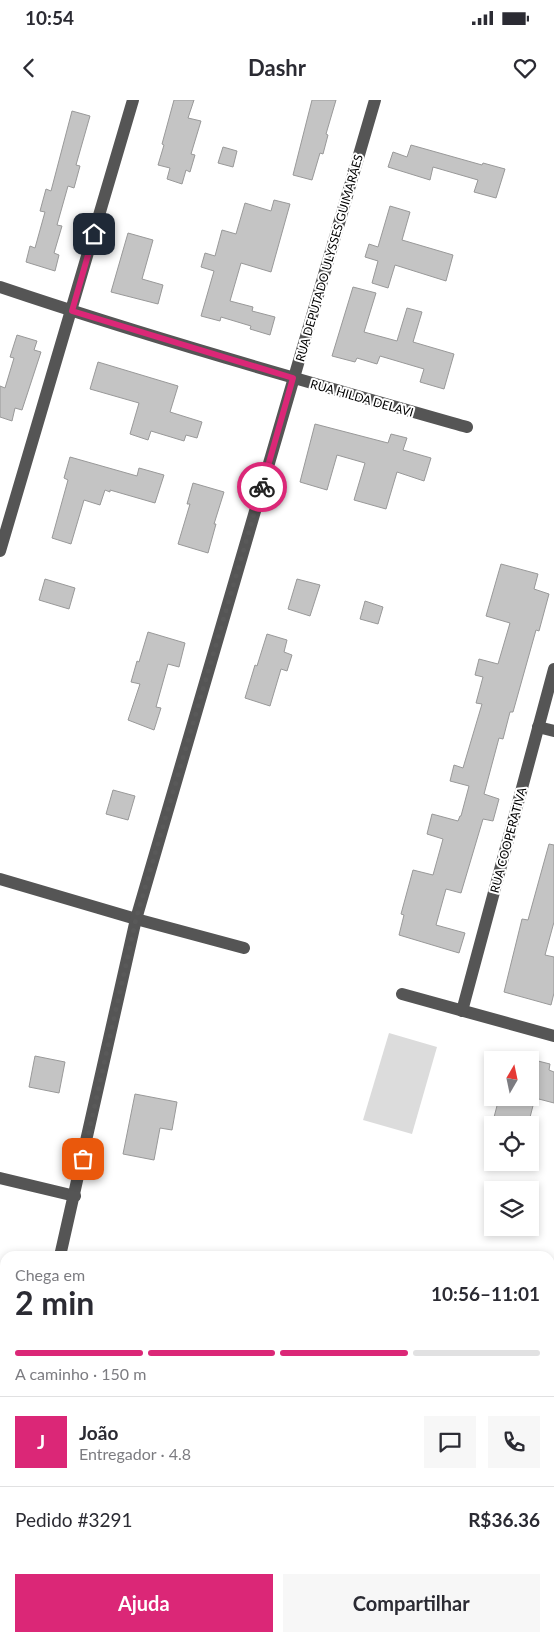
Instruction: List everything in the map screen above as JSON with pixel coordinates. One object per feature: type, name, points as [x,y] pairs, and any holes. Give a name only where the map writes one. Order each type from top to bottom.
[{"type":"street","points":[[0,551],[133,100]]},
{"type":"street","name":"RUA DEPUTADO ULYSSES GUIMARÃES","points":[[61,1251],[136,919],[375,100]]},
{"type":"street","name":"RUA HILDA DELAVI","points":[[0,287],[72,311],[293,378],[467,428]]},
{"type":"street","name":"RUA COOPERATIVA","points":[[462,1011],[554,669]]},
{"type":"street","points":[[538,727],[554,731]]},
{"type":"street","points":[[0,879],[244,948]]},
{"type":"street","points":[[402,994],[554,1036]]},
{"type":"street","points":[[0,1178],[74,1196]]},
{"type":"shaded area","points":[[389,1033],[437,1047],[412,1134],[363,1120]]},
{"type":"building","points":[[174,100],[194,100],[188,118],[201,121],[191,154],[195,155],[190,172],[186,170],[182,184],[167,179],[170,168],[158,165]]},
{"type":"building","points":[[312,100],[336,100],[326,134],[328,135],[323,154],[320,153],[312,180],[293,175]]},
{"type":"building","points":[[72,111],[90,116],[76,165],[80,166],[74,188],[68,186],[57,225],[62,226],[54,253],[59,255],[55,271],[26,262],[30,246],[35,248],[45,212],[40,211],[46,189],[51,191]]},
{"type":"building","points":[[411,145],[482,165],[483,163],[505,169],[496,198],[474,192],[478,180],[433,167],[430,180],[388,167],[393,152],[407,157]]},
{"type":"building","points":[[223,147],[237,151],[233,167],[218,163]]},
{"type":"building","points":[[274,200],[290,204],[271,272],[241,263],[230,301],[253,307],[252,311],[275,317],[270,335],[250,329],[251,326],[221,317],[220,321],[201,316],[214,271],[201,267],[205,253],[215,256],[222,230],[236,234],[245,203],[271,211]]},
{"type":"building","points":[[390,206],[410,212],[402,240],[453,255],[446,281],[395,265],[388,288],[372,283],[378,261],[365,257],[369,244],[378,247]]},
{"type":"building","points":[[128,233],[153,240],[142,279],[163,285],[158,304],[111,292]]},
{"type":"building","points":[[353,287],[376,293],[364,332],[397,341],[407,308],[422,312],[413,342],[454,354],[444,389],[420,382],[424,369],[380,356],[377,364],[357,358],[355,362],[332,356]]},
{"type":"building","points":[[17,335],[37,341],[34,350],[41,352],[22,410],[15,408],[12,421],[0,417],[0,386],[5,388],[14,358],[10,357]]},
{"type":"building","points":[[98,362],[178,386],[170,412],[202,422],[197,438],[186,435],[184,441],[151,431],[148,440],[130,434],[139,403],[90,389]]},
{"type":"building","points":[[315,424],[388,443],[391,434],[407,438],[403,450],[431,458],[424,481],[397,472],[386,509],[354,500],[365,463],[337,455],[327,490],[300,482]]},
{"type":"building","points":[[70,457],[137,476],[139,468],[164,475],[155,503],[105,490],[100,505],[84,500],[71,544],[52,538],[68,480],[64,478]]},
{"type":"building","points":[[193,483],[224,492],[214,524],[216,524],[208,553],[178,544],[190,504],[187,504]]},
{"type":"building","points":[[501,564],[538,574],[534,589],[549,594],[539,631],[536,630],[513,712],[510,712],[503,739],[499,738],[484,794],[499,799],[493,821],[483,819],[461,893],[446,889],[436,925],[465,933],[459,953],[399,935],[404,915],[401,914],[413,870],[433,875],[443,839],[427,834],[432,814],[458,821],[461,816],[469,786],[450,781],[454,765],[463,768],[482,704],[476,703],[483,677],[475,675],[479,659],[498,664],[510,623],[486,616]]},
{"type":"building","points":[[45,579],[75,588],[69,609],[39,600]]},
{"type":"building","points":[[297,579],[320,585],[310,616],[288,609]]},
{"type":"building","points":[[365,601],[383,607],[378,624],[360,619]]},
{"type":"building","points":[[148,632],[185,643],[179,667],[168,664],[156,707],[161,708],[154,730],[128,720],[140,684],[131,682]]},
{"type":"building","points":[[267,634],[287,640],[284,652],[292,655],[287,671],[281,669],[270,706],[245,698]]},
{"type":"building","points":[[113,790],[135,796],[128,820],[106,814]]},
{"type":"building","points":[[549,844],[554,845],[554,922],[545,955],[554,957],[554,993],[551,1005],[504,992],[522,919],[528,920]]},
{"type":"building","points":[[35,1056],[65,1062],[59,1093],[29,1087]]},
{"type":"building","points":[[539,1061],[550,1064],[549,1070],[554,1072],[554,1103],[539,1099]]},
{"type":"building","points":[[135,1094],[177,1102],[172,1130],[160,1128],[154,1160],[123,1154]]},
{"type":"building","points":[[497,1106],[533,1106],[530,1116],[494,1116]]},
{"type":"way so far","points":[[83,1159],[136,919],[262,487]]},
{"type":"route","points":[[94,234],[72,311],[293,378],[262,487]]}]
